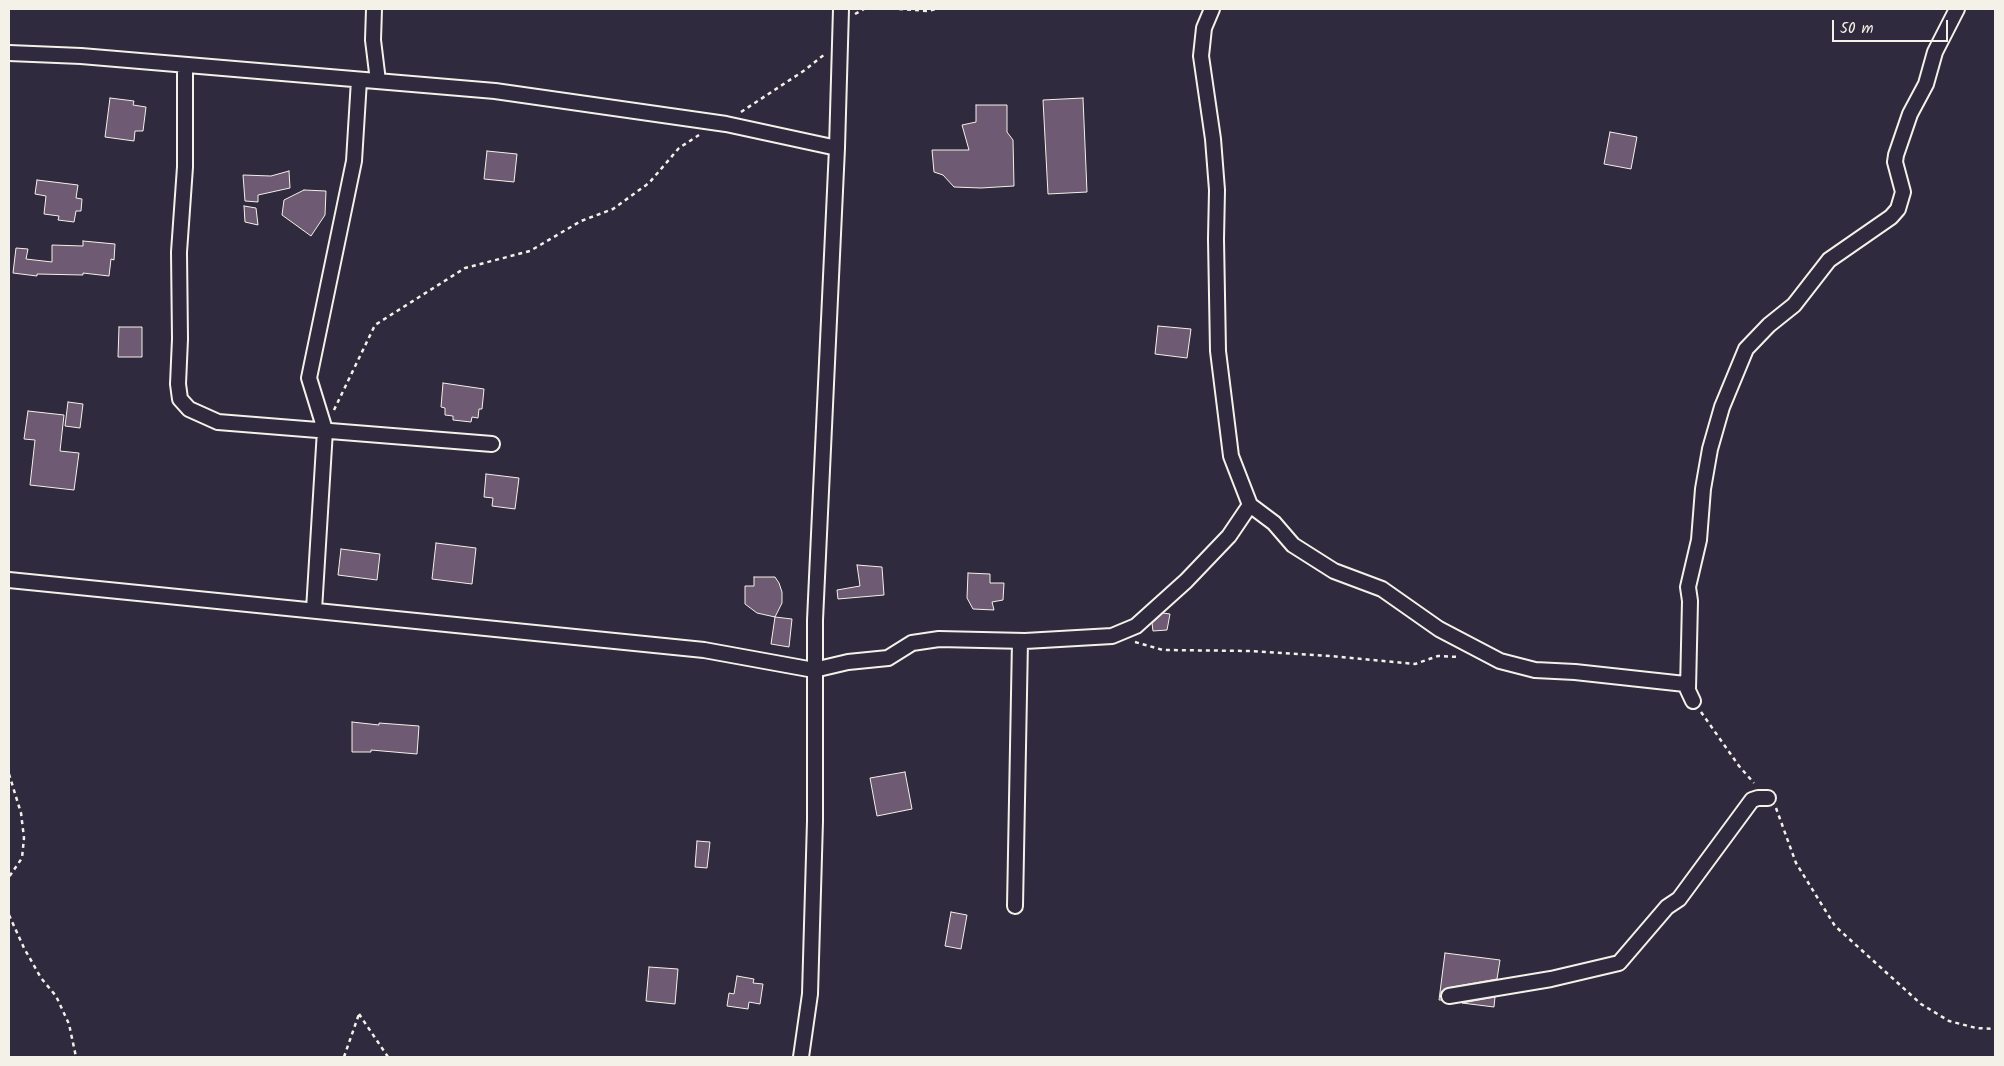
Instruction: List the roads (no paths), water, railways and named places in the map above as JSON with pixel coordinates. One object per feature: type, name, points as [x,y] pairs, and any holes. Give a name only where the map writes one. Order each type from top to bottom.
[{"type":"street","points":[[374,9],[373,40],[378,81]]},
{"type":"street","points":[[801,1057],[810,985],[815,821],[814,670],[838,148],[841,9]]},
{"type":"street","points":[[1212,9],[1204,28],[1201,56],[1218,190],[1216,239],[1218,351],[1231,456],[1250,504],[1274,523],[1293,546],[1334,571],[1382,589],[1439,629],[1500,661],[1535,670],[1575,672],[1685,684],[1691,695],[1690,601],[1688,587],[1698,540],[1703,489],[1710,450],[1722,407],[1746,349],[1769,325],[1794,305],[1829,260],[1891,217],[1898,209],[1903,192],[1895,162],[1896,155],[1910,114],[1926,84],[1935,52],[1957,9]]},
{"type":"street","points":[[9,53],[80,56],[495,91],[722,123],[838,148]]},
{"type":"street","points":[[185,66],[185,167],[179,252],[180,339],[178,384],[180,399],[189,409],[218,422],[492,444]]},
{"type":"street","points":[[314,610],[324,430],[309,378],[354,160],[359,80]]},
{"type":"street","points":[[9,580],[704,650],[814,670],[848,662],[888,658],[912,643],[939,640],[1020,641],[1112,636],[1136,626],[1186,581],[1229,536],[1250,504]]},
{"type":"street","points":[[1015,906],[1020,641]]},
{"type":"street","points":[[1450,996],[1551,979],[1619,963],[1667,907],[1679,899],[1752,800],[1768,798]]}]
